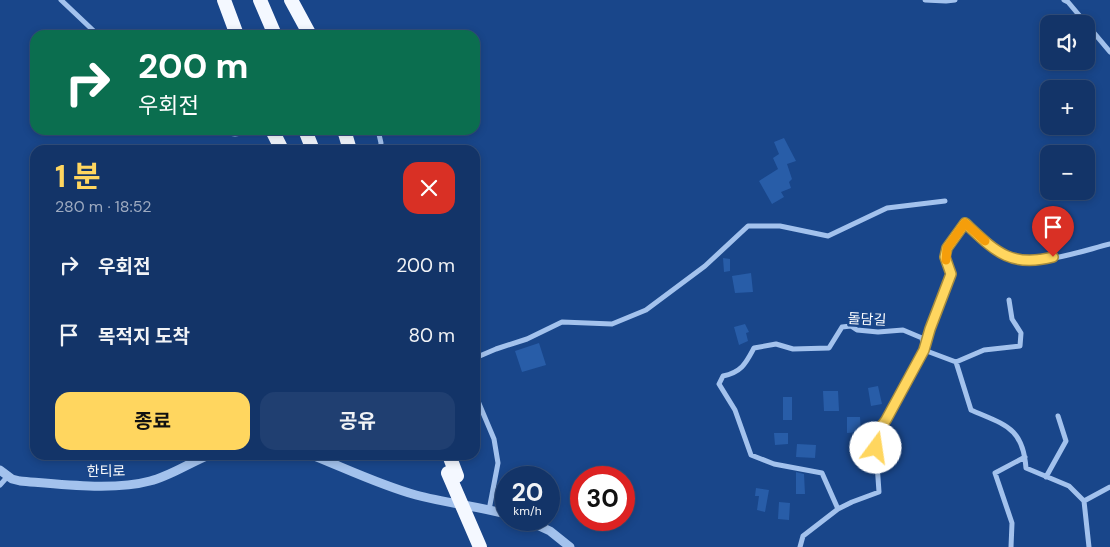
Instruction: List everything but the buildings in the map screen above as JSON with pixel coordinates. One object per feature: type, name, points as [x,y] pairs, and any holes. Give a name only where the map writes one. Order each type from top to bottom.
[{"type":"highway","points":[[224,0],[235,30]]},
{"type":"highway","points":[[250,0],[264,26]]},
{"type":"highway","points":[[260,0],[264,26]]},
{"type":"highway","points":[[292,0],[307,30]]},
{"type":"highway","points":[[443,460],[453,475],[488,547]]},
{"type":"highway","points":[[450,460],[453,475],[480,547]]},
{"type":"street","points":[[61,0],[93,30]]},
{"type":"street","points":[[925,0],[955,0]]},
{"type":"street","points":[[1064,0],[1068,2],[1110,52]]},
{"type":"street","points":[[480,356],[527,339],[562,322],[612,324],[646,310],[705,266],[748,226],[780,226],[828,236],[887,208],[946,201]]},
{"type":"street","points":[[800,547],[803,536],[838,509],[879,492],[876,448],[877,432],[886,420],[924,350],[951,274],[945,257],[947,248],[965,223],[1003,255],[1022,261],[1038,261],[1110,244]]},
{"type":"street","points":[[924,350],[956,362],[984,350],[1020,346],[1021,333],[1012,319],[1009,300]]},
{"type":"street","name":"돌담길","points":[[838,509],[822,474],[774,464],[751,455],[735,410],[719,384],[724,376],[735,374],[746,364],[754,348],[776,344],[793,349],[829,348],[842,327],[851,326],[857,330],[878,332],[903,330],[922,338],[924,350]]},
{"type":"street","points":[[956,362],[971,410],[1013,430],[1025,450],[1026,468],[1069,486],[1084,501],[1087,543],[1089,547]]},
{"type":"street","points":[[480,406],[494,439],[498,463],[489,510]]},
{"type":"street","points":[[1046,476],[1066,441],[1058,416]]},
{"type":"street","points":[[1011,547],[1012,523],[995,473],[1025,458]]},
{"type":"street","name":"한티로","points":[[4,473],[20,481],[88,485],[140,483],[163,476],[198,460]]},
{"type":"street","points":[[324,460],[377,483],[399,490],[444,502],[495,511]]},
{"type":"street","points":[[0,485],[4,473]]},
{"type":"street","points":[[1084,501],[1110,488]]},
{"type":"street","points":[[550,531],[570,547]]},
{"type":"slow traffic","points":[[946,260],[947,248],[953,237],[965,223],[985,241]]},
{"type":"route","points":[[876,448],[877,432],[886,420],[924,350],[951,274],[945,257],[947,248],[953,237],[965,223],[1003,255],[1022,261],[1038,261],[1053,257]]}]
